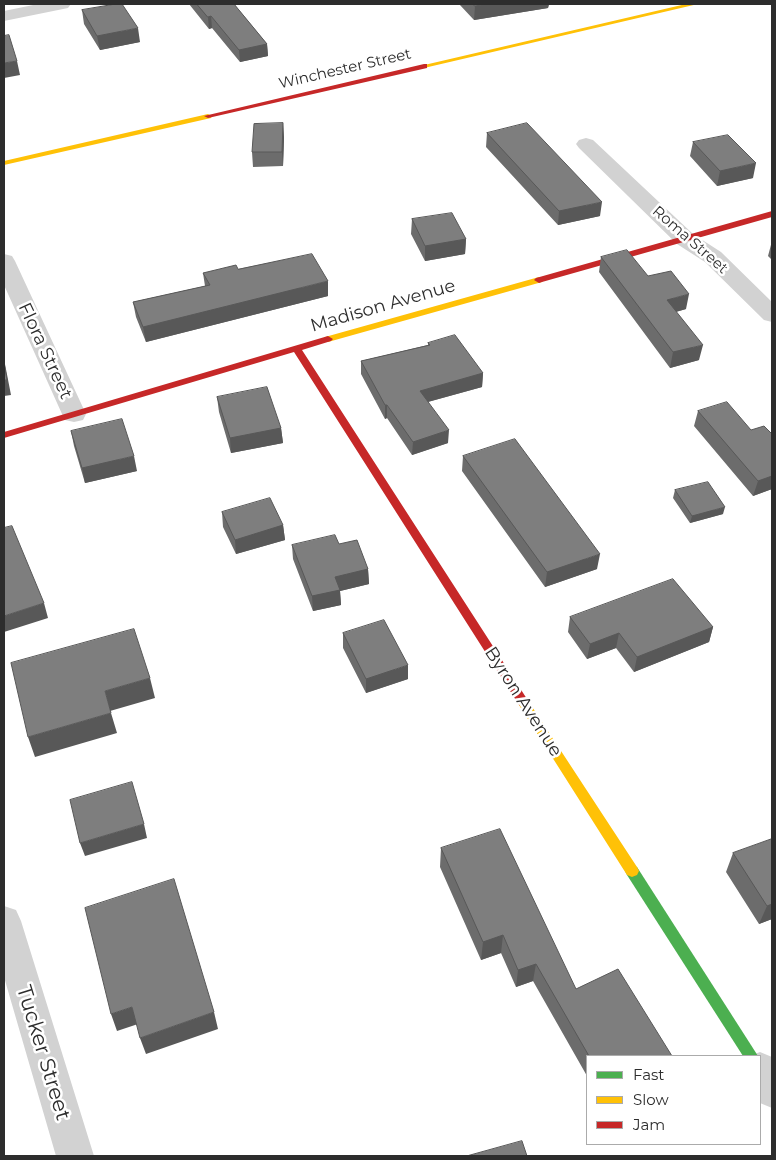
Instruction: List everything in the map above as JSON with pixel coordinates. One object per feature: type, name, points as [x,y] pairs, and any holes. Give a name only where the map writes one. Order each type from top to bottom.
[{"type":"street","name":"Winchester Street","points":[[4,163],[694,4]]},
{"type":"street","points":[[4,16],[50,5]]},
{"type":"street","name":"Roma Street","points":[[586,144],[685,239],[712,257],[772,316]]},
{"type":"street","name":"Madison Avenue","points":[[4,435],[296,348],[772,214]]},
{"type":"street","name":"Flora Street","points":[[4,261],[74,414]]},
{"type":"street","name":"Byron Avenue","points":[[296,348],[750,1055]]},
{"type":"street","name":"Tucker Street","points":[[4,921],[75,1156]]},
{"type":"street","points":[[761,1072],[772,1090]]},
{"type":"building","points":[[122,4],[138,28],[97,36],[82,10]]},
{"type":"building","points":[[197,4],[234,4],[267,44],[239,50],[211,16],[208,17]]},
{"type":"building","points":[[9,35],[17,61],[4,63],[4,36]]},
{"type":"building","points":[[283,123],[282,152],[252,152],[254,124]]},
{"type":"building","points":[[527,123],[602,202],[559,211],[487,133]]},
{"type":"building","points":[[728,135],[756,163],[720,171],[693,142]]},
{"type":"building","points":[[452,213],[466,239],[425,246],[412,219]]},
{"type":"building","points":[[627,250],[648,276],[671,271],[689,294],[667,300],[703,345],[673,352],[601,257]]},
{"type":"building","points":[[312,254],[328,281],[143,327],[133,302],[210,285],[203,273],[236,265],[238,269]]},
{"type":"building","points":[[455,335],[483,373],[420,391],[449,430],[413,442],[387,405],[385,405],[361,361],[430,345],[428,343]]},
{"type":"building","points":[[4,363],[7,380],[4,380]]},
{"type":"building","points":[[267,387],[281,428],[230,438],[217,397]]},
{"type":"building","points":[[727,402],[751,430],[764,426],[772,434],[772,476],[758,481],[698,411]]},
{"type":"building","points":[[122,419],[134,456],[82,468],[71,431]]},
{"type":"building","points":[[515,439],[600,554],[547,572],[463,456]]},
{"type":"building","points":[[708,482],[725,507],[692,516],[675,490]]},
{"type":"building","points":[[270,498],[283,525],[235,540],[222,512]]},
{"type":"building","points":[[12,526],[44,603],[4,616],[4,528]]},
{"type":"building","points":[[335,535],[339,544],[357,540],[368,569],[335,577],[340,590],[312,596],[292,545]]},
{"type":"building","points":[[673,579],[713,627],[637,657],[619,633],[590,644],[570,617]]},
{"type":"building","points":[[384,620],[408,665],[366,679],[343,633]]},
{"type":"building","points":[[134,629],[150,678],[105,691],[111,713],[28,737],[11,663]]},
{"type":"building","points":[[132,782],[144,824],[80,843],[70,800]]},
{"type":"building","points":[[500,829],[576,989],[618,969],[671,1055],[588,1055],[536,964],[518,970],[503,935],[483,942],[441,848]]},
{"type":"building","points":[[772,839],[772,904],[767,906],[733,853]]},
{"type":"building","points":[[174,879],[214,1012],[140,1038],[132,1007],[111,1014],[85,908]]},
{"type":"building","points":[[522,1141],[527,1156],[467,1156]]},
{"type":"traffic: fast","points":[[632,871],[750,1055]]},
{"type":"traffic: slow","points":[[424,66],[694,4]]},
{"type":"traffic: slow","points":[[4,163],[208,116]]},
{"type":"traffic: slow","points":[[328,339],[539,280]]},
{"type":"traffic: slow","points":[[523,702],[632,871]]},
{"type":"traffic: jam","points":[[208,116],[424,66]]},
{"type":"traffic: jam","points":[[539,280],[772,214]]},
{"type":"traffic: jam","points":[[4,435],[328,339]]},
{"type":"traffic: jam","points":[[296,348],[523,702]]}]
